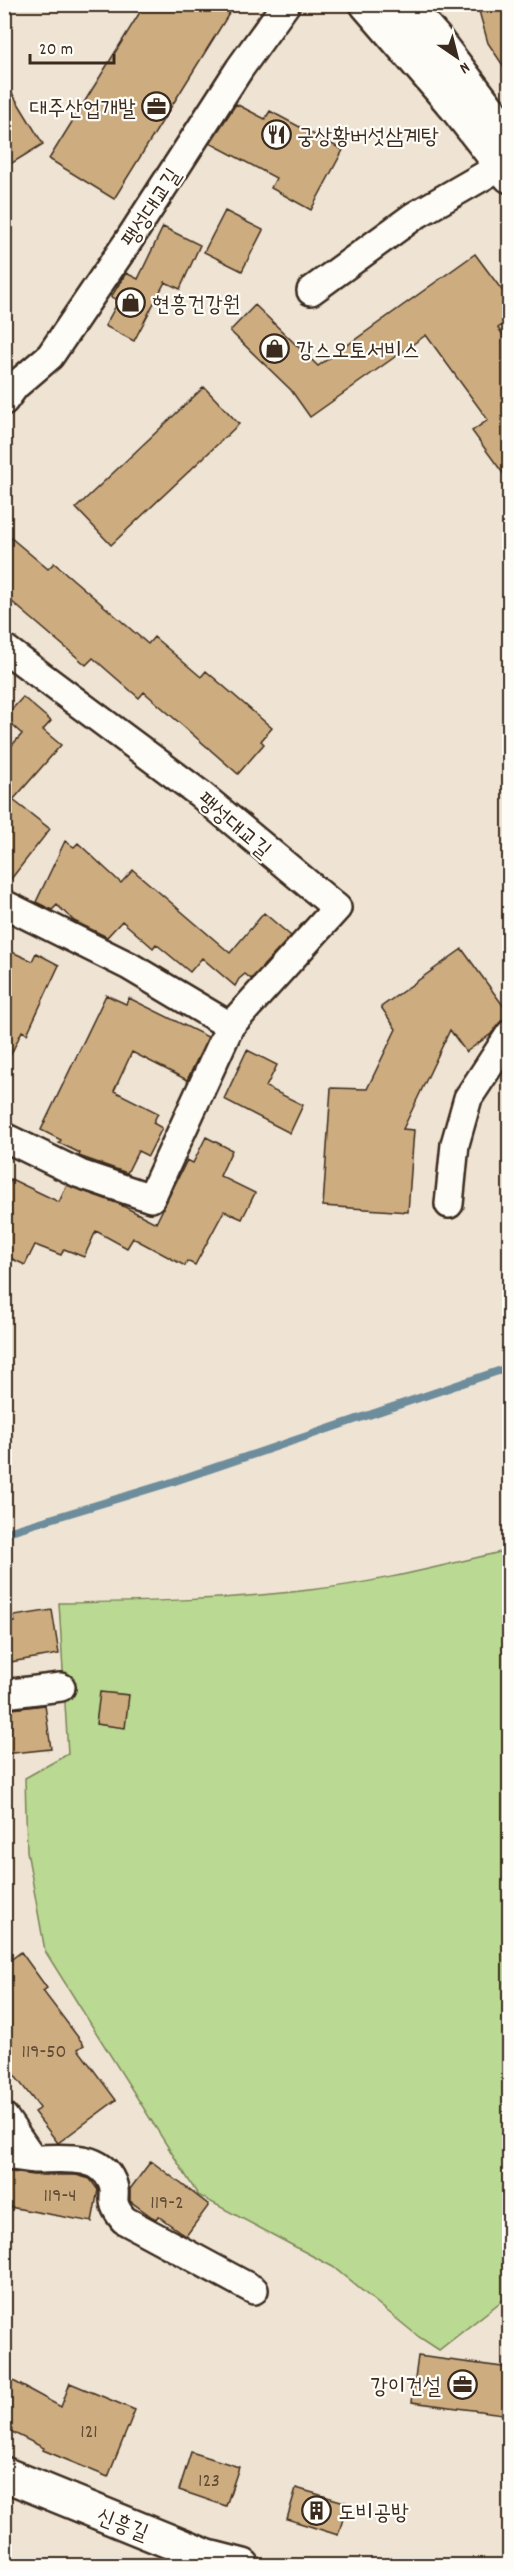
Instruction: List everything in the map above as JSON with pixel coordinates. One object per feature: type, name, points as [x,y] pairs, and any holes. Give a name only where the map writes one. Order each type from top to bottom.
[{"type":"main road","points":[[367,4],[456,107],[507,158]]},
{"type":"main road","points":[[404,4],[434,38],[507,158]]},
{"type":"main road","name":"신흥길","points":[[4,2474],[198,2553],[243,2565]]},
{"type":"street","name":"팽성대교길","points":[[4,402],[15,386],[50,356],[127,243],[240,68],[286,4]]},
{"type":"street","points":[[311,291],[414,216],[487,174],[507,158]]},
{"type":"street","name":"팽성대교길","points":[[4,648],[200,794],[337,908],[230,1026],[151,1198],[80,1174],[4,1137]]},
{"type":"street","points":[[4,904],[129,966],[230,1026]]},
{"type":"street","points":[[449,1204],[455,1144],[468,1098],[510,1034]]},
{"type":"street","points":[[4,1694],[61,1687]]},
{"type":"street","points":[[4,2117],[33,2159]]},
{"type":"street","points":[[4,2156],[33,2159],[80,2158],[100,2166],[112,2180],[114,2207],[124,2220],[254,2290]]},
{"type":"green space","points":[[509,1550],[509,2300],[503,2300],[439,2350],[419,2337],[333,2267],[198,2195],[45,1951],[27,1851],[25,1778],[68,1754],[59,1603],[184,1600],[309,1590],[385,1578]]},
{"type":"building","points":[[145,4],[235,4],[114,199],[49,159]]},
{"type":"building","points":[[477,4],[510,4],[510,76],[488,43]]},
{"type":"building","points":[[4,80],[43,144],[4,168]]},
{"type":"building","points":[[236,104],[265,119],[270,111],[343,150],[311,210],[271,188],[276,178],[210,143]]},
{"type":"building","points":[[225,211],[263,230],[242,271],[204,252]]},
{"type":"building","points":[[163,227],[200,245],[180,289],[165,282],[134,341],[105,326],[119,300],[111,297],[126,273],[138,279]]},
{"type":"building","points":[[475,254],[510,301],[510,320],[498,328],[510,344],[510,483],[472,431],[488,420],[426,335],[310,417],[291,390],[230,331],[255,305],[318,366]]},
{"type":"building","points":[[204,387],[239,424],[111,545],[76,508]]},
{"type":"building","points":[[4,532],[48,569],[54,563],[148,644],[154,637],[201,677],[206,671],[272,728],[261,741],[264,744],[238,774],[144,692],[139,698],[93,658],[86,665],[4,595]]},
{"type":"building","points":[[23,697],[51,721],[43,730],[61,745],[13,800],[50,829],[4,888],[4,754],[22,734],[4,718]]},
{"type":"building","points":[[65,841],[74,847],[78,843],[121,883],[133,870],[230,953],[264,913],[291,936],[251,979],[245,974],[235,986],[202,958],[190,972],[156,944],[153,948],[122,921],[107,937],[74,921],[57,905],[52,910],[36,902]]},
{"type":"building","points":[[462,949],[510,1018],[502,1020],[491,1034],[466,1052],[450,1030],[403,1129],[414,1130],[408,1212],[323,1206],[331,1088],[367,1089],[396,1029],[381,1007]]},
{"type":"building","points":[[12,952],[32,961],[36,953],[59,965],[27,1034],[22,1031],[4,1069],[4,968]]},
{"type":"building","points":[[106,995],[126,1004],[129,998],[208,1037],[187,1080],[132,1052],[114,1091],[158,1113],[153,1123],[162,1128],[148,1156],[138,1151],[127,1173],[79,1156],[80,1153],[59,1143],[61,1140],[41,1130]]},
{"type":"building","points":[[247,1050],[277,1065],[266,1087],[303,1105],[290,1133],[224,1099]]},
{"type":"building","points":[[206,1137],[232,1150],[220,1176],[255,1193],[242,1219],[224,1211],[195,1265],[187,1261],[185,1266],[133,1238],[127,1248],[96,1231],[84,1257],[64,1249],[61,1255],[35,1245],[25,1265],[4,1255],[4,1192],[11,1179],[59,1202],[67,1185],[119,1204],[156,1223],[187,1160],[193,1163]]},
{"type":"building","points":[[52,1610],[59,1654],[4,1663],[4,1623],[15,1622],[14,1616]]},
{"type":"building","points":[[100,1692],[129,1695],[125,1728],[96,1724]]},
{"type":"building","points":[[45,1705],[51,1749],[4,1754],[4,1710]]},
{"type":"building","points":[[21,1952],[47,1988],[43,1991],[84,2045],[78,2049],[116,2100],[58,2143],[34,2112],[40,2108],[4,2062],[4,1965]]},
{"type":"building","points":[[151,2161],[209,2205],[186,2236],[158,2216],[156,2219],[152,2217],[130,2201],[130,2189]]},
{"type":"building","points":[[4,2171],[33,2175],[76,2175],[90,2179],[98,2190],[92,2222],[4,2206]]},
{"type":"building","name":"강이건설","points":[[418,2356],[510,2368],[510,2415],[412,2402]]},
{"type":"building","points":[[4,2376],[61,2407],[70,2383],[135,2410],[108,2477],[43,2450],[44,2448],[4,2428]]},
{"type":"building","points":[[191,2452],[239,2467],[226,2506],[179,2490]]},
{"type":"building","name":"도비공방","points":[[296,2488],[348,2503],[338,2535],[287,2519]]},
{"type":"waterway","points":[[4,1533],[169,1483],[510,1367]]},
{"type":"place","name":"대주산업개발","points":[[157,107]]},
{"type":"place","name":"궁상황버섯삼계탕","points":[[276,135]]},
{"type":"place","name":"현흥건강원","points":[[131,303]]},
{"type":"place","name":"강스오토서비스","points":[[275,349]]},
{"type":"place","name":"강이건설","points":[[462,2385]]},
{"type":"place","name":"도비공방","points":[[317,2511]]}]
